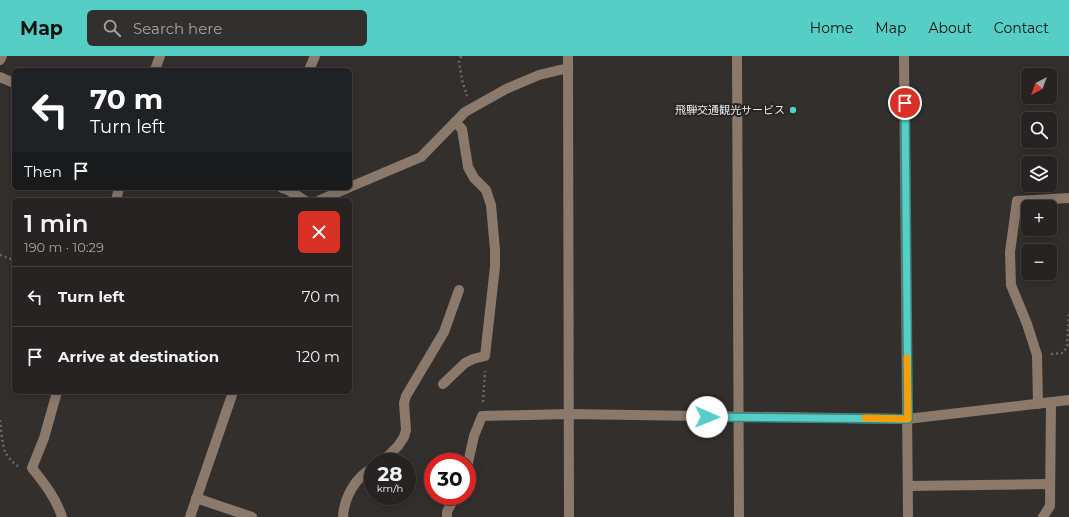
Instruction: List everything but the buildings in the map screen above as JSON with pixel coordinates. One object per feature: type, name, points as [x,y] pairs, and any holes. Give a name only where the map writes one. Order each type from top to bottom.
[{"type":"street","points":[[0,60],[2,56]]},
{"type":"street","points":[[156,68],[160,56]]},
{"type":"street","points":[[310,68],[315,56]]},
{"type":"street","points":[[568,56],[569,517]]},
{"type":"street","points":[[737,56],[739,517]]},
{"type":"street","points":[[904,56],[908,517]]},
{"type":"street","points":[[352,187],[421,157],[465,112],[506,89],[538,75],[568,68]]},
{"type":"street","points":[[0,77],[12,82]]},
{"type":"street","points":[[443,384],[465,363],[485,356],[495,267],[495,250],[490,205],[486,190],[474,178],[468,167],[462,129],[456,122]]},
{"type":"street","points":[[286,190],[300,198]]},
{"type":"street","points":[[325,198],[344,190]]},
{"type":"street","points":[[1038,404],[1037,355],[1027,324],[1011,285],[1010,252],[1017,201],[1069,198]]},
{"type":"street","points":[[391,453],[404,437],[406,430],[404,403],[406,396],[444,332],[459,290]]},
{"type":"street","points":[[56,394],[44,438],[32,468],[48,488],[59,508],[62,517]]},
{"type":"street","points":[[190,517],[232,394]]},
{"type":"street","points":[[470,453],[474,436],[482,416],[568,414],[908,419],[1069,400]]},
{"type":"street","points":[[1043,517],[1050,506],[1051,402]]},
{"type":"street","points":[[343,517],[345,501],[358,479],[364,473]]},
{"type":"street","points":[[908,486],[1050,484]]},
{"type":"street","points":[[196,498],[252,517]]},
{"type":"street","points":[[447,517],[447,512],[450,505]]},
{"type":"path","points":[[461,56],[459,62],[462,80],[473,108]]},
{"type":"path","points":[[0,256],[12,259]]},
{"type":"path","points":[[1037,355],[1063,353],[1067,347],[1069,313]]},
{"type":"path","points":[[482,416],[485,356]]},
{"type":"path","points":[[0,420],[5,452],[13,462],[24,471],[32,468]]},
{"type":"slow traffic","points":[[865,418],[908,419],[907,358]]},
{"type":"place","name":"飛騨交通観光サービス","points":[[793,110]]},
{"type":"route","points":[[707,417],[908,419],[905,103]]}]
